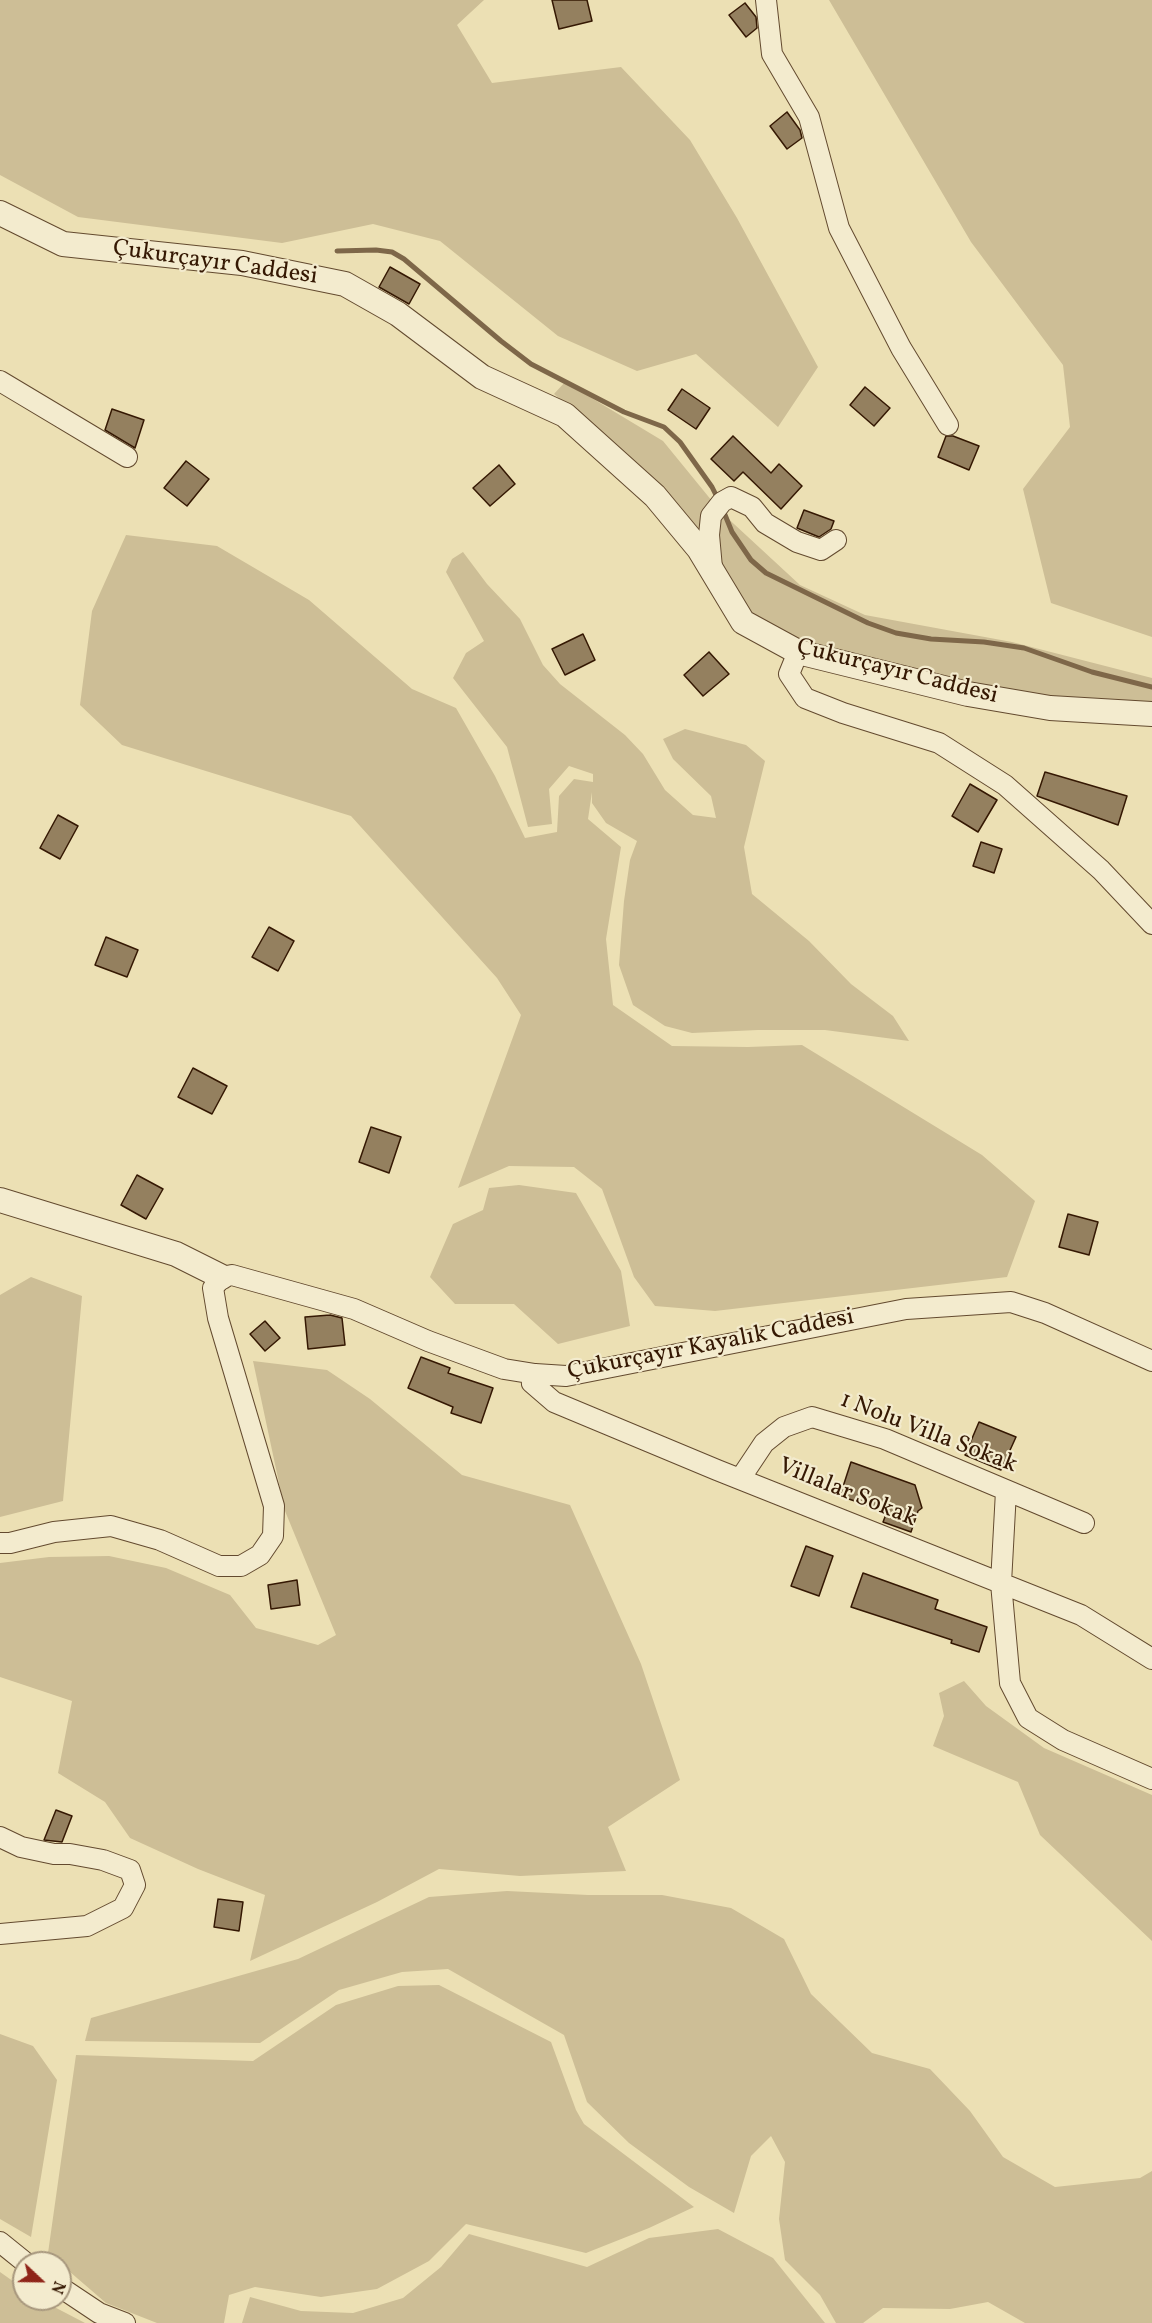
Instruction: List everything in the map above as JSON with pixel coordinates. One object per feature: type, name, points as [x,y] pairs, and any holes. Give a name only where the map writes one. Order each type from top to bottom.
[{"type":"street","points":[[766,0],[772,54],[809,117],[840,228],[901,348],[948,424]]},
{"type":"street","name":"Çukurçayır Caddesi","points":[[0,213],[63,244],[242,263],[345,284],[398,314],[482,377],[565,415],[655,496],[699,549],[743,622],[798,652],[968,694],[1050,708],[1152,714]]},
{"type":"street","points":[[0,381],[127,457]]},
{"type":"street","points":[[712,571],[709,535],[711,516],[722,502],[731,497],[752,507],[765,523],[797,542],[821,550],[837,540]]},
{"type":"street","points":[[798,652],[789,674],[805,698],[843,713],[939,744],[1005,785],[1101,870],[1152,924]]},
{"type":"street","name":"Çukurçayır Kayalık Caddesi","points":[[0,1200],[176,1254],[222,1277],[232,1275],[354,1309],[504,1370],[566,1376],[906,1309],[1011,1302],[1045,1313],[1152,1360]]},
{"type":"street","points":[[0,1543],[10,1543],[54,1532],[111,1526],[160,1540],[219,1566],[241,1566],[260,1555],[273,1536],[274,1506],[218,1317],[213,1288],[222,1277]]},
{"type":"street","name":"Villalar Sokak","points":[[535,1374],[532,1383],[554,1402],[1081,1616],[1152,1659]]},
{"type":"street","name":"1 Nolu Villa Sokak","points":[[740,1479],[764,1443],[784,1427],[812,1417],[885,1439],[1084,1523]]},
{"type":"street","points":[[1006,1491],[1001,1583],[1010,1683],[1028,1718],[1063,1740],[1152,1779]]},
{"type":"street","points":[[0,1837],[21,1848],[103,1860],[130,1869],[135,1885],[123,1908],[87,1926],[0,1934]]},
{"type":"street","points":[[0,2242],[12,2252]]},
{"type":"street","points":[[72,2296],[99,2313],[125,2323]]},
{"type":"shaded area","points":[[0,0],[484,0],[457,25],[492,83],[621,67],[690,140],[737,218],[818,367],[778,427],[696,354],[637,371],[558,336],[440,241],[373,224],[282,243],[78,217],[0,175]]},
{"type":"shaded area","points":[[829,0],[1152,0],[1152,637],[1051,603],[1023,489],[1070,427],[1063,365],[971,242]]},
{"type":"shaded area","points":[[565,382],[663,441],[721,512],[800,585],[865,615],[1012,642],[1152,678],[1152,707],[992,691],[796,643],[762,624],[742,605],[598,431],[554,394]]},
{"type":"shaded area","points":[[126,535],[217,546],[309,600],[412,689],[456,708],[495,776],[525,838],[557,832],[559,796],[574,779],[593,782],[593,774],[569,766],[549,789],[552,824],[528,827],[507,747],[453,678],[466,653],[484,641],[446,572],[452,559],[463,552],[487,584],[520,619],[543,665],[560,684],[625,735],[643,754],[665,790],[693,815],[716,818],[711,796],[673,759],[663,739],[685,729],[746,745],[765,761],[744,847],[752,894],[809,941],[851,984],[893,1016],[909,1041],[825,1030],[692,1033],[665,1026],[633,1005],[619,965],[624,901],[630,860],[637,841],[606,823],[592,803],[592,792],[588,819],[621,847],[606,939],[613,1005],[672,1046],[802,1045],[982,1155],[1035,1201],[1007,1277],[715,1311],[655,1306],[634,1277],[602,1189],[574,1167],[509,1166],[458,1188],[521,1015],[497,978],[351,816],[122,745],[80,705],[92,611]]},
{"type":"shaded area","points":[[519,1185],[576,1193],[621,1271],[630,1326],[558,1344],[514,1304],[455,1304],[430,1277],[453,1224],[483,1210],[489,1188]]},
{"type":"shaded area","points":[[31,1277],[82,1296],[63,1501],[0,1517],[0,1295]]},
{"type":"shaded area","points":[[253,1361],[327,1370],[370,1399],[462,1475],[570,1505],[641,1664],[680,1780],[608,1827],[626,1871],[520,1876],[439,1869],[377,1902],[250,1961],[265,1895],[198,1869],[130,1838],[105,1802],[58,1773],[72,1701],[0,1677],[0,1563],[49,1557],[109,1556],[166,1568],[230,1595],[256,1628],[318,1645],[336,1635],[285,1511]]},
{"type":"shaded area","points":[[964,1681],[986,1706],[1044,1748],[1152,1795],[1152,1941],[1040,1835],[1018,1782],[933,1746],[944,1716],[939,1693]]},
{"type":"shaded area","points":[[507,1891],[588,1895],[662,1895],[731,1908],[784,1939],[811,1994],[872,2053],[930,2069],[970,2111],[1003,2157],[1055,2187],[1140,2178],[1152,2171],[1152,2323],[1025,2323],[988,2302],[950,2309],[883,2308],[863,2323],[836,2323],[820,2295],[785,2260],[779,2219],[785,2162],[771,2136],[751,2156],[734,2213],[689,2187],[629,2143],[587,2102],[564,2035],[448,1969],[402,1972],[339,1990],[260,2043],[85,2041],[91,2018],[298,1959],[429,1897]]},
{"type":"shaded area","points":[[439,1985],[551,2042],[576,2110],[584,2124],[694,2207],[586,2253],[466,2224],[429,2261],[377,2289],[321,2297],[255,2287],[229,2295],[224,2323],[157,2323],[106,2303],[72,2274],[72,2251],[48,2251],[76,2055],[253,2061],[336,2005],[398,1986]]},
{"type":"shaded area","points":[[0,2034],[33,2046],[57,2080],[31,2237],[0,2219]]},
{"type":"shaded area","points":[[718,2229],[773,2258],[825,2323],[242,2323],[250,2297],[301,2311],[353,2313],[403,2298],[441,2267],[469,2234],[587,2267],[649,2238]]},
{"type":"shaded area","points":[[0,2272],[12,2280],[12,2311],[62,2311],[85,2323],[0,2323]]},
{"type":"building","points":[[552,0],[587,0],[592,21],[559,29]]},
{"type":"building","points":[[745,3],[756,17],[757,28],[746,37],[729,15]]},
{"type":"building","points":[[787,112],[800,130],[802,138],[787,149],[770,126]]},
{"type":"building","points":[[390,267],[420,284],[409,304],[379,287]]},
{"type":"building","points":[[865,387],[890,408],[874,426],[850,405]]},
{"type":"building","points":[[682,389],[710,408],[696,429],[668,410]]},
{"type":"building","points":[[112,409],[144,420],[135,448],[105,430]]},
{"type":"building","points":[[733,436],[771,473],[779,464],[802,486],[781,509],[743,472],[734,481],[711,459]]},
{"type":"building","points":[[946,436],[953,436],[979,446],[969,470],[938,457]]},
{"type":"building","points":[[186,461],[209,479],[187,506],[164,488]]},
{"type":"building","points":[[499,465],[515,484],[490,506],[473,488]]},
{"type":"building","points":[[804,510],[834,521],[831,529],[819,537],[797,528]]},
{"type":"building","points":[[583,634],[595,660],[565,675],[552,649]]},
{"type":"building","points":[[709,652],[729,674],[703,696],[684,675]]},
{"type":"building","points":[[1045,772],[1127,796],[1118,825],[1037,796]]},
{"type":"building","points":[[970,784],[997,800],[978,832],[952,816]]},
{"type":"building","points":[[58,815],[78,826],[60,859],[40,848]]},
{"type":"building","points":[[981,842],[1002,849],[994,873],[973,866]]},
{"type":"building","points":[[269,927],[294,941],[278,971],[252,957]]},
{"type":"building","points":[[106,937],[138,950],[127,977],[95,965]]},
{"type":"building","points":[[193,1068],[227,1086],[212,1114],[178,1097]]},
{"type":"building","points":[[371,1127],[401,1137],[389,1173],[359,1162]]},
{"type":"building","points":[[137,1175],[163,1189],[146,1219],[121,1205]]},
{"type":"building","points":[[1068,1214],[1098,1222],[1089,1255],[1059,1247]]},
{"type":"building","points":[[330,1315],[342,1318],[345,1345],[308,1349],[305,1317]]},
{"type":"building","points":[[265,1321],[280,1338],[265,1351],[250,1334]]},
{"type":"building","points":[[421,1357],[450,1368],[448,1373],[493,1388],[481,1423],[451,1413],[453,1407],[408,1388]]},
{"type":"building","points":[[979,1422],[1016,1437],[1001,1470],[965,1455]]},
{"type":"building","points":[[851,1462],[915,1485],[922,1508],[918,1511],[911,1532],[883,1522],[887,1512],[840,1496]]},
{"type":"building","points":[[806,1546],[833,1556],[819,1596],[791,1586]]},
{"type":"building","points":[[863,1573],[938,1600],[935,1609],[987,1627],[979,1652],[951,1643],[952,1640],[851,1607]]},
{"type":"building","points":[[297,1580],[300,1605],[271,1609],[268,1585]]},
{"type":"building","points":[[56,1810],[72,1816],[62,1842],[44,1840]]},
{"type":"building","points":[[218,1899],[243,1902],[239,1931],[214,1927]]},
{"type":"waterway","points":[[337,251],[392,252],[404,259],[531,364],[624,412],[664,427],[680,442],[718,499]]},
{"type":"waterway","points":[[723,510],[732,532],[751,560],[766,573],[868,623],[896,633],[931,639],[984,642],[1024,648],[1092,672],[1152,687]]}]
